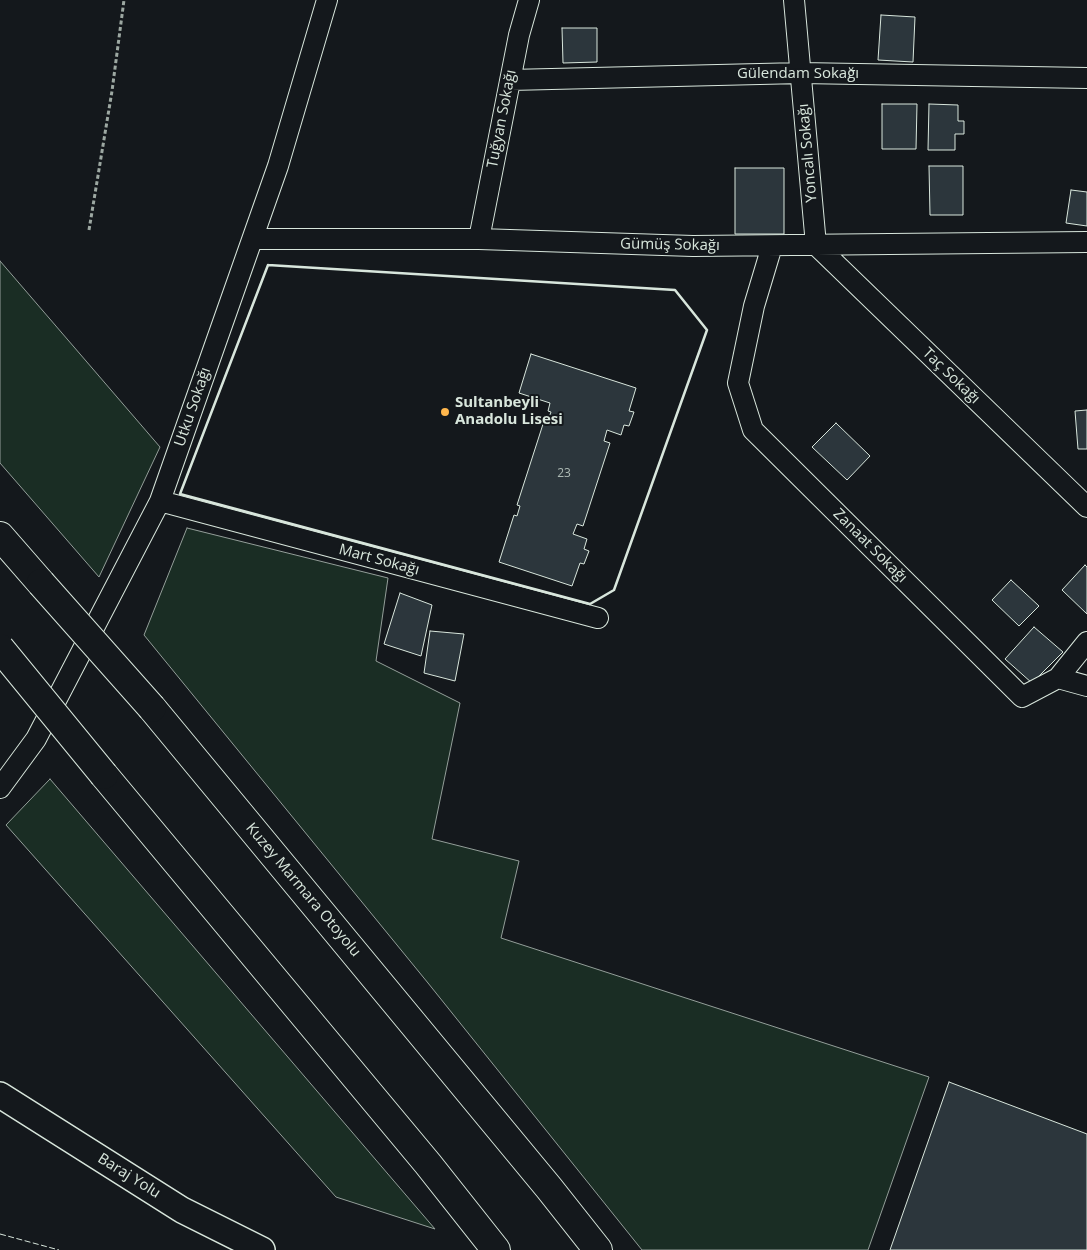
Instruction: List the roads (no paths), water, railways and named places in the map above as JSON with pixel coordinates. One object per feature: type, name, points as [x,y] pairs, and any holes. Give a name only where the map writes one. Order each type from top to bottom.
[{"type":"highway","name":"Kuzey Marmara Otoyolu","points":[[0,536],[152,708],[549,1188],[598,1250]]},
{"type":"highway","points":[[0,648],[428,1164],[496,1250]]},
{"type":"street","name":"Utku Sokağı","points":[[0,788],[36,739],[160,501],[278,166],[327,0]]},
{"type":"street","name":"Tuğyan Sokağı","points":[[479,239],[510,80],[529,0]]},
{"type":"street","name":"Yoncalı Sokağı","points":[[794,0],[816,246]]},
{"type":"street","name":"Gülendam Sokağı","points":[[510,80],[801,73],[1087,78]]},
{"type":"street","name":"Gümüş Sokağı","points":[[252,239],[479,239],[693,246],[1087,242]]},
{"type":"street","name":"Zanaat Sokağı","points":[[772,246],[754,306],[738,383],[753,430],[1022,697],[1058,678]]},
{"type":"street","name":"Taç Sokağı","points":[[816,246],[1087,507]]},
{"type":"street","name":"Mart Sokağı","points":[[160,501],[598,618]]},
{"type":"street","points":[[1087,642],[1058,678],[1087,686]]},
{"type":"street","name":"Baraj Yolu","points":[[0,1095],[182,1210],[262,1250]]},
{"type":"place","name":"Sultanbeyli Anadolu Lisesi","points":[[445,412]]}]
